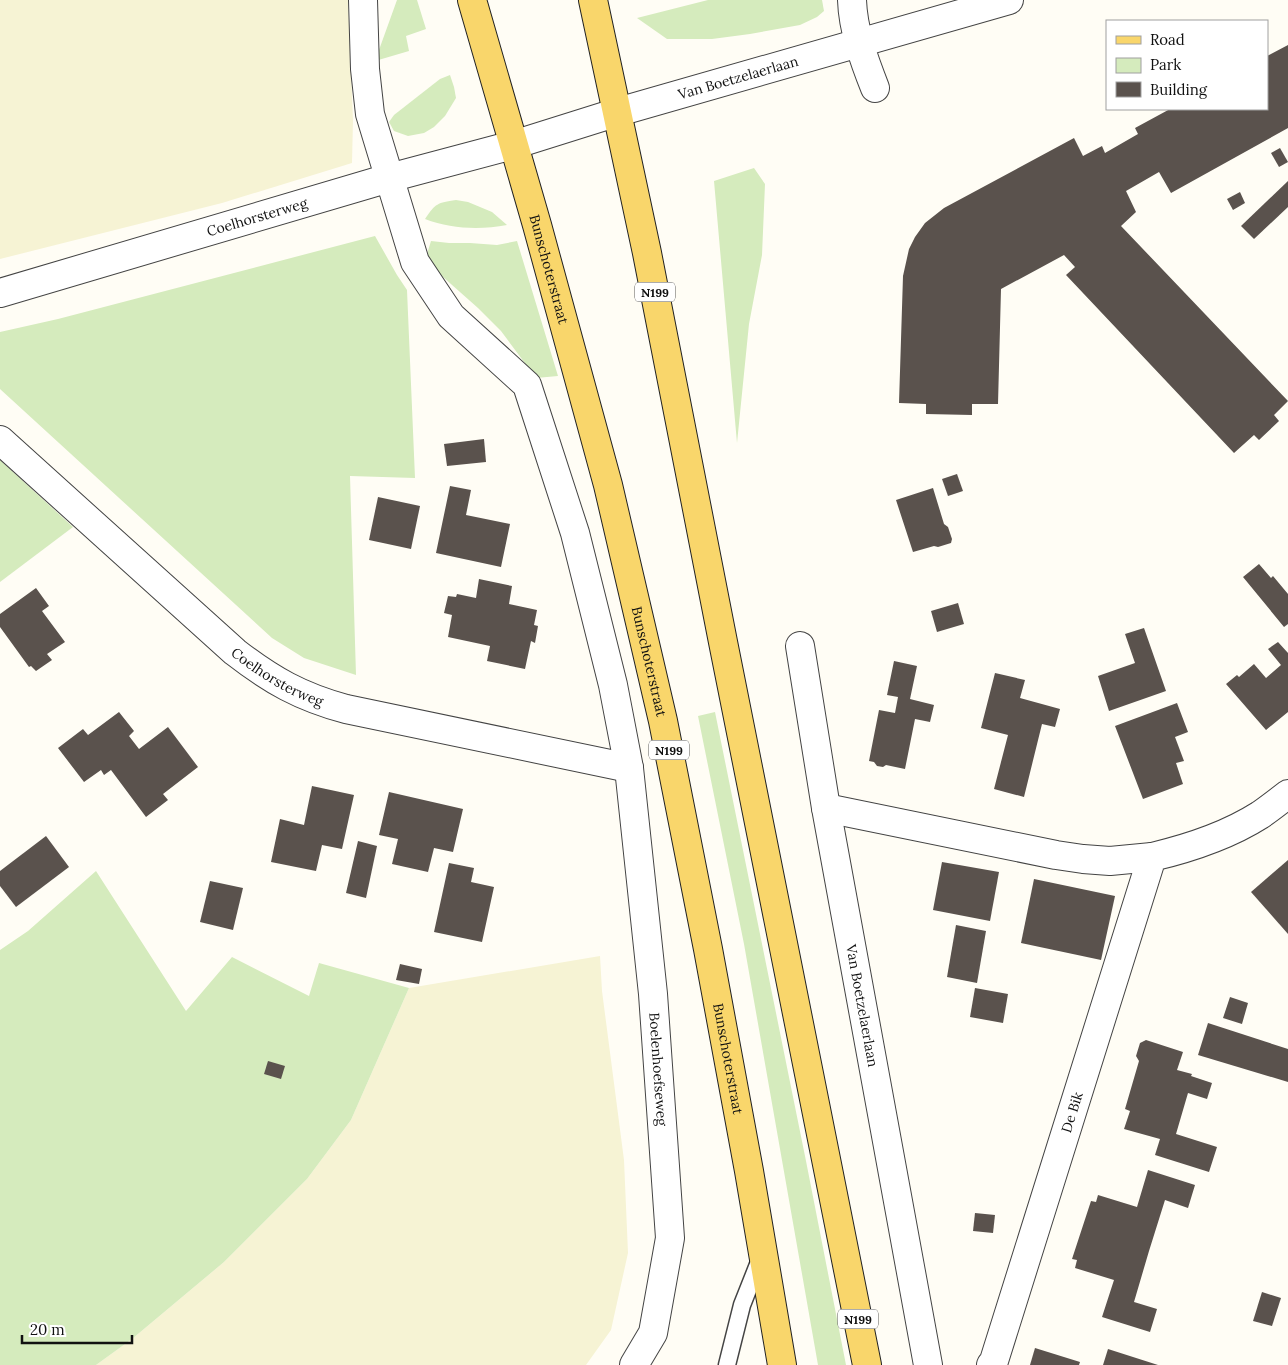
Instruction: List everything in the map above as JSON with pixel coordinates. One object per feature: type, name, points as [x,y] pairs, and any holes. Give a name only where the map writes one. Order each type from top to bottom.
[{"type":"main road","name":"Bunschoterstraat","points":[[472,0],[537,225],[608,485],[663,720],[710,959],[782,1365]]},
{"type":"main road","name":"N199","points":[[593,0],[647,253],[696,509],[867,1365]]},
{"type":"street","points":[[363,0],[365,69],[370,114],[415,262],[451,316],[527,385],[575,532],[613,685],[629,768]]},
{"type":"street","points":[[852,0],[853,18],[866,66],[875,88]]},
{"type":"street","name":"Van Boetzelaerlaan","points":[[513,144],[1008,0]]},
{"type":"street","name":"Coelhorsterweg","points":[[0,293],[389,178],[513,144]]},
{"type":"street","name":"Coelhorsterweg","points":[[0,440],[235,652],[255,667],[293,690],[321,702],[346,709],[629,768]]},
{"type":"street","name":"Van Boetzelaerlaan","points":[[800,646],[826,808],[928,1365]]},
{"type":"street","name":"Boelenhoefseweg","points":[[629,768],[653,994],[670,1238],[653,1333],[634,1365]]},
{"type":"street","points":[[826,808],[1056,855],[1110,861],[1152,857],[1189,848],[1227,833],[1259,815],[1288,794]]},
{"type":"street","name":"De Bik","points":[[990,1365],[993,1364],[1152,857]]},
{"type":"lane","points":[[727,1365],[742,1305],[763,1253]]},
{"type":"shaded area","points":[[0,0],[348,0],[353,120],[352,163],[222,203],[0,259]]},
{"type":"shaded area","points":[[600,956],[602,991],[624,1160],[628,1253],[611,1330],[586,1365],[96,1365],[132,1339],[224,1262],[307,1179],[351,1120],[409,988]]},
{"type":"green space","points":[[397,0],[417,0],[426,29],[406,36],[409,51],[375,61]]},
{"type":"green space","points":[[708,0],[822,0],[824,11],[817,17],[800,25],[712,39],[667,39],[637,18]]},
{"type":"green space","points":[[450,75],[456,98],[445,116],[434,127],[424,133],[408,136],[394,131],[389,122],[394,115],[440,79]]},
{"type":"green space","points":[[754,168],[765,184],[762,255],[749,324],[737,443],[714,181]]},
{"type":"green space","points":[[456,200],[468,202],[492,212],[507,225],[466,228],[445,225],[425,219],[438,205]]},
{"type":"green space","points":[[375,236],[407,290],[415,478],[350,476],[356,675],[304,658],[272,638],[0,389],[0,332],[58,319]]},
{"type":"green space","points":[[431,241],[497,245],[517,241],[558,376],[536,378],[501,331],[434,269],[427,254]]},
{"type":"green space","points":[[0,460],[73,527],[0,582]]},
{"type":"green space","points":[[715,712],[846,1365],[818,1365],[744,944],[698,716]]},
{"type":"green space","points":[[96,871],[186,1011],[232,957],[309,996],[319,963],[409,988],[351,1120],[307,1179],[224,1262],[132,1339],[96,1365],[0,1365],[0,950],[28,931]]},
{"type":"building","points":[[1288,45],[1288,128],[1171,193],[1159,172],[1126,191],[1136,212],[1121,226],[1288,401],[1274,415],[1279,421],[1259,440],[1254,435],[1234,453],[1066,275],[1075,267],[1064,255],[1001,289],[998,404],[972,404],[972,415],[926,414],[926,404],[899,403],[903,276],[909,249],[925,223],[944,208],[1074,138],[1083,156],[1102,146],[1105,153],[1138,134],[1135,128],[1168,110],[1268,110],[1268,55]]},
{"type":"building","points":[[1280,148],[1288,162],[1279,167],[1271,153]]},
{"type":"building","points":[[1288,181],[1288,207],[1254,239],[1241,226]]},
{"type":"building","points":[[1240,192],[1245,203],[1233,210],[1227,199]]},
{"type":"building","points":[[484,439],[486,462],[447,466],[444,444]]},
{"type":"building","points":[[957,474],[963,491],[948,496],[942,479]]},
{"type":"building","points":[[450,486],[471,490],[466,515],[510,524],[501,567],[436,553]]},
{"type":"building","points":[[933,488],[944,524],[948,527],[952,539],[951,543],[913,552],[896,500]]},
{"type":"building","points":[[378,497],[420,506],[411,549],[369,540]]},
{"type":"building","points":[[1259,564],[1271,578],[1273,576],[1288,594],[1288,624],[1284,627],[1243,577]]},
{"type":"building","points":[[479,579],[512,586],[509,604],[537,610],[534,625],[538,626],[535,643],[531,641],[525,669],[487,661],[490,646],[448,637],[452,615],[444,613],[448,596],[456,597],[457,594],[476,598]]},
{"type":"building","points":[[36,588],[49,606],[42,611],[65,642],[47,654],[52,660],[36,671],[31,666],[29,667],[0,627],[0,614]]},
{"type":"building","points":[[958,603],[964,624],[937,632],[931,611]]},
{"type":"building","points":[[1144,628],[1166,691],[1109,711],[1098,676],[1135,663],[1125,634]]},
{"type":"building","points":[[1278,642],[1288,653],[1288,712],[1266,730],[1226,684],[1237,675],[1239,677],[1254,664],[1266,678],[1281,665],[1268,649]]},
{"type":"building","points":[[894,661],[917,666],[910,699],[934,705],[930,722],[915,719],[905,769],[886,765],[883,767],[877,766],[874,762],[869,761],[879,710],[895,713],[898,697],[887,695]]},
{"type":"building","points":[[995,673],[1025,680],[1020,698],[1060,709],[1055,727],[1042,724],[1024,797],[994,789],[1008,735],[981,728]]},
{"type":"building","points":[[1177,703],[1188,732],[1175,737],[1184,761],[1176,763],[1183,784],[1143,799],[1115,726]]},
{"type":"building","points":[[119,712],[134,731],[129,736],[139,749],[168,727],[198,767],[163,794],[168,800],[146,817],[111,770],[104,775],[101,770],[84,782],[58,748],[83,729],[88,735]]},
{"type":"building","points":[[312,786],[354,795],[342,849],[322,845],[316,871],[271,862],[280,819],[304,825]]},
{"type":"building","points":[[389,792],[463,809],[453,852],[434,848],[428,872],[392,864],[398,839],[379,835]]},
{"type":"building","points":[[46,836],[69,867],[16,907],[0,886],[0,871]]},
{"type":"building","points":[[358,841],[377,846],[366,898],[346,893]]},
{"type":"building","points":[[1288,860],[1288,934],[1251,892]]},
{"type":"building","points":[[942,862],[999,872],[990,921],[933,910]]},
{"type":"building","points":[[449,863],[474,868],[471,882],[494,887],[482,942],[434,932]]},
{"type":"building","points":[[1034,879],[1115,896],[1101,960],[1021,943]]},
{"type":"building","points":[[210,881],[243,888],[233,930],[200,922]]},
{"type":"building","points":[[956,925],[986,931],[977,983],[947,977]]},
{"type":"building","points":[[400,964],[422,969],[419,984],[396,980]]},
{"type":"building","points":[[975,988],[1008,994],[1003,1023],[970,1017]]},
{"type":"building","points":[[1230,997],[1248,1003],[1242,1024],[1223,1018]]},
{"type":"building","points":[[1208,1023],[1288,1049],[1288,1082],[1198,1055]]},
{"type":"building","points":[[1146,1040],[1183,1052],[1177,1070],[1212,1083],[1207,1099],[1188,1093],[1176,1134],[1217,1147],[1209,1172],[1155,1155],[1160,1139],[1124,1129],[1130,1111],[1125,1109],[1139,1061],[1136,1056],[1140,1043]]},
{"type":"building","points":[[268,1061],[285,1066],[281,1079],[264,1074]]},
{"type":"building","points":[[1148,1170],[1195,1185],[1188,1208],[1165,1200],[1149,1251],[1134,1302],[1157,1309],[1150,1332],[1102,1317],[1114,1280],[1075,1268],[1077,1260],[1072,1259],[1091,1201],[1096,1202],[1098,1195],[1137,1207]]},
{"type":"building","points":[[975,1213],[995,1215],[993,1233],[973,1231]]},
{"type":"building","points":[[1262,1292],[1281,1298],[1272,1326],[1253,1321]]},
{"type":"building","points":[[1035,1348],[1080,1362],[1079,1365],[1030,1365]]},
{"type":"building","points":[[1108,1349],[1158,1365],[1103,1365]]}]
